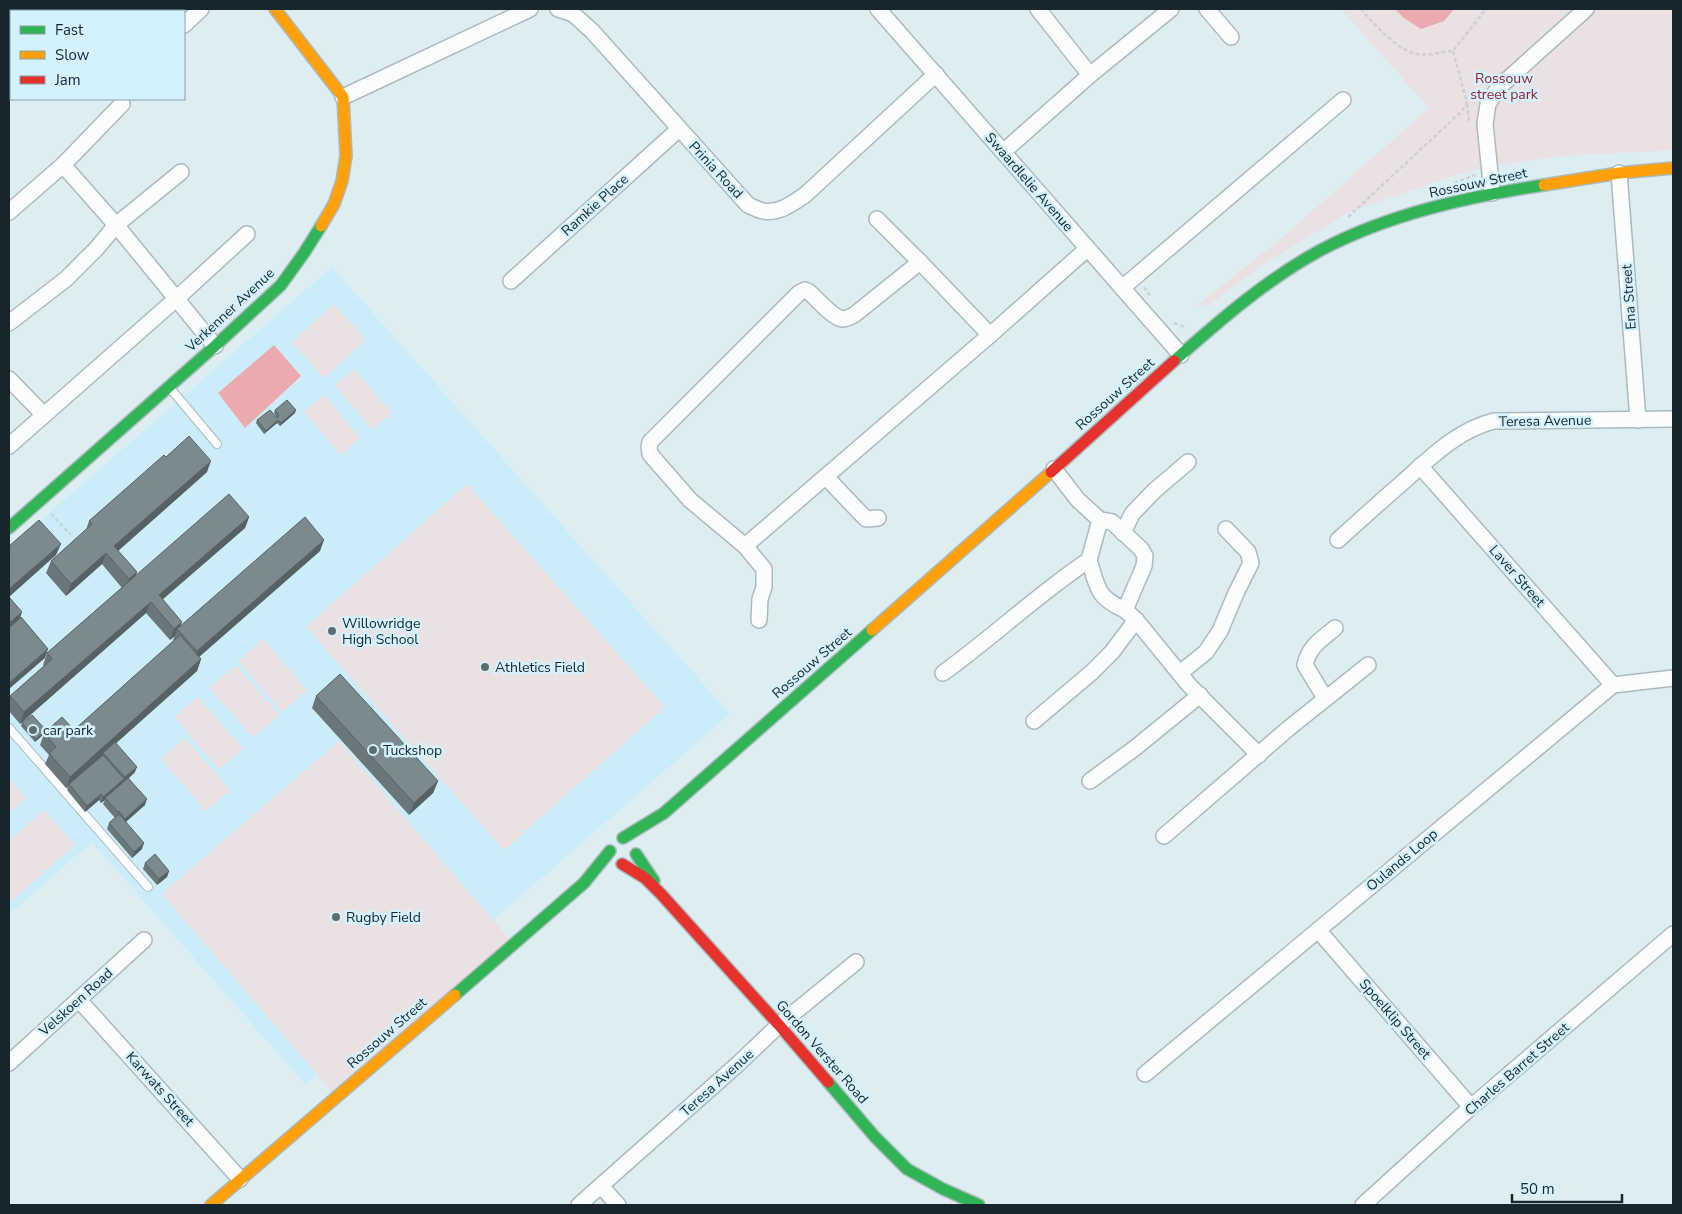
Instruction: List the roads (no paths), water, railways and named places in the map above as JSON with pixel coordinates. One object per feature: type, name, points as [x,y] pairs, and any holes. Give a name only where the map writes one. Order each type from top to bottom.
[{"type":"main road","points":[[275,9],[343,97]]},
{"type":"main road","name":"Verkenner Avenue","points":[[9,528],[30,515],[281,285],[304,253],[334,204],[342,181],[346,156],[343,97]]},
{"type":"main road","name":"Rossouw Street","points":[[623,838],[664,812],[1181,355],[1283,273],[1319,251],[1398,217],[1492,193],[1619,173],[1673,168]]},
{"type":"main road","name":"Rossouw Street","points":[[640,845],[664,812]]},
{"type":"main road","points":[[623,838],[640,845],[630,863],[620,864],[612,858],[610,851],[616,841],[623,838]]},
{"type":"main road","name":"Gordon Verster Road","points":[[640,845],[661,894]]},
{"type":"main road","name":"Rossouw Street","points":[[210,1205],[584,883],[610,851]]},
{"type":"main road","name":"Rossouw Street","points":[[584,883],[620,864]]},
{"type":"main road","name":"Gordon Verster Road","points":[[620,864],[645,878],[661,894],[779,1025],[875,1137],[907,1169],[943,1189],[979,1205]]},
{"type":"street","points":[[185,24],[201,9]]},
{"type":"street","points":[[343,97],[530,9]]},
{"type":"street","name":"Prinia Road","points":[[558,9],[574,14],[592,31],[748,205],[763,211],[775,211],[786,207],[805,195],[936,74]]},
{"type":"street","name":"Swaardlelie Avenue","points":[[878,9],[1181,355]]},
{"type":"street","points":[[1038,9],[1090,75]]},
{"type":"street","points":[[1003,152],[1090,75],[1171,9]]},
{"type":"street","points":[[1207,9],[1231,37]]},
{"type":"street","points":[[1492,193],[1485,124],[1488,104],[1498,88],[1586,9]]},
{"type":"street","points":[[1122,288],[1343,100]]},
{"type":"street","points":[[9,212],[63,164],[122,104]]},
{"type":"street","name":"Ramkie Place","points":[[511,281],[679,129]]},
{"type":"street","points":[[63,164],[116,225],[215,346]]},
{"type":"street","points":[[9,323],[66,278],[97,248],[116,225],[181,172]]},
{"type":"street","name":"Ena Street","points":[[1619,173],[1638,420]]},
{"type":"street","points":[[877,219],[990,335]]},
{"type":"street","points":[[9,446],[247,234]]},
{"type":"street","points":[[745,546],[1087,249]]},
{"type":"street","points":[[759,620],[760,599],[764,587],[764,570],[745,546],[690,500],[650,454],[650,442],[799,293],[805,290],[809,292],[836,316],[848,318],[920,262]]},
{"type":"street","points":[[9,379],[43,414]]},
{"type":"street","name":"Teresa Avenue","points":[[1338,540],[1420,466],[1459,435],[1482,424],[1494,422],[1673,419]]},
{"type":"street","points":[[1123,533],[1132,514],[1188,462]]},
{"type":"street","name":"Laver Street","points":[[1420,466],[1614,685]]},
{"type":"street","points":[[1034,721],[1092,672],[1112,652],[1130,615],[1145,561],[1145,556],[1140,549],[1112,522],[1100,520],[1078,500],[1054,469]]},
{"type":"street","points":[[826,477],[866,519],[878,518]]},
{"type":"street","points":[[1100,520],[1089,560],[1102,595],[1109,602],[1130,615],[1200,695],[1259,755]]},
{"type":"street","points":[[1180,673],[1206,652],[1220,631],[1251,563],[1248,552],[1226,529]]},
{"type":"street","points":[[943,673],[1056,582],[1089,560]]},
{"type":"street","points":[[1325,698],[1306,665],[1308,653],[1313,646],[1335,628]]},
{"type":"street","points":[[1164,836],[1325,698],[1368,665]]},
{"type":"street","points":[[1614,685],[1673,678]]},
{"type":"street","name":"Oulands Loop","points":[[1146,1074],[1614,685]]},
{"type":"street","points":[[1090,781],[1135,748],[1200,695]]},
{"type":"street","name":"Spoelklip Street","points":[[1318,930],[1471,1107]]},
{"type":"street","name":"Charles Barret Street","points":[[1363,1205],[1471,1107],[1673,934]]},
{"type":"street","name":"Velskoen Road","points":[[9,1063],[144,940]]},
{"type":"street","name":"Teresa Avenue","points":[[579,1205],[738,1064],[779,1025],[856,962]]},
{"type":"street","name":"Karwats Street","points":[[79,1000],[240,1178]]},
{"type":"street","points":[[601,1186],[618,1205]]},
{"type":"lane","points":[[168,387],[217,444]]},
{"type":"lane","points":[[9,728],[148,887]]},
{"type":"place","name":"Willowridge High School","points":[[332,631]]},
{"type":"place","name":"Athletics Field","points":[[485,667]]},
{"type":"place","name":"car park","points":[[33,730]]},
{"type":"place","name":"Tuckshop","points":[[373,750]]},
{"type":"place","name":"Rugby Field","points":[[336,917]]},
{"type":"park label","name":"Rossouw street park","points":[[1504,86]]}]
